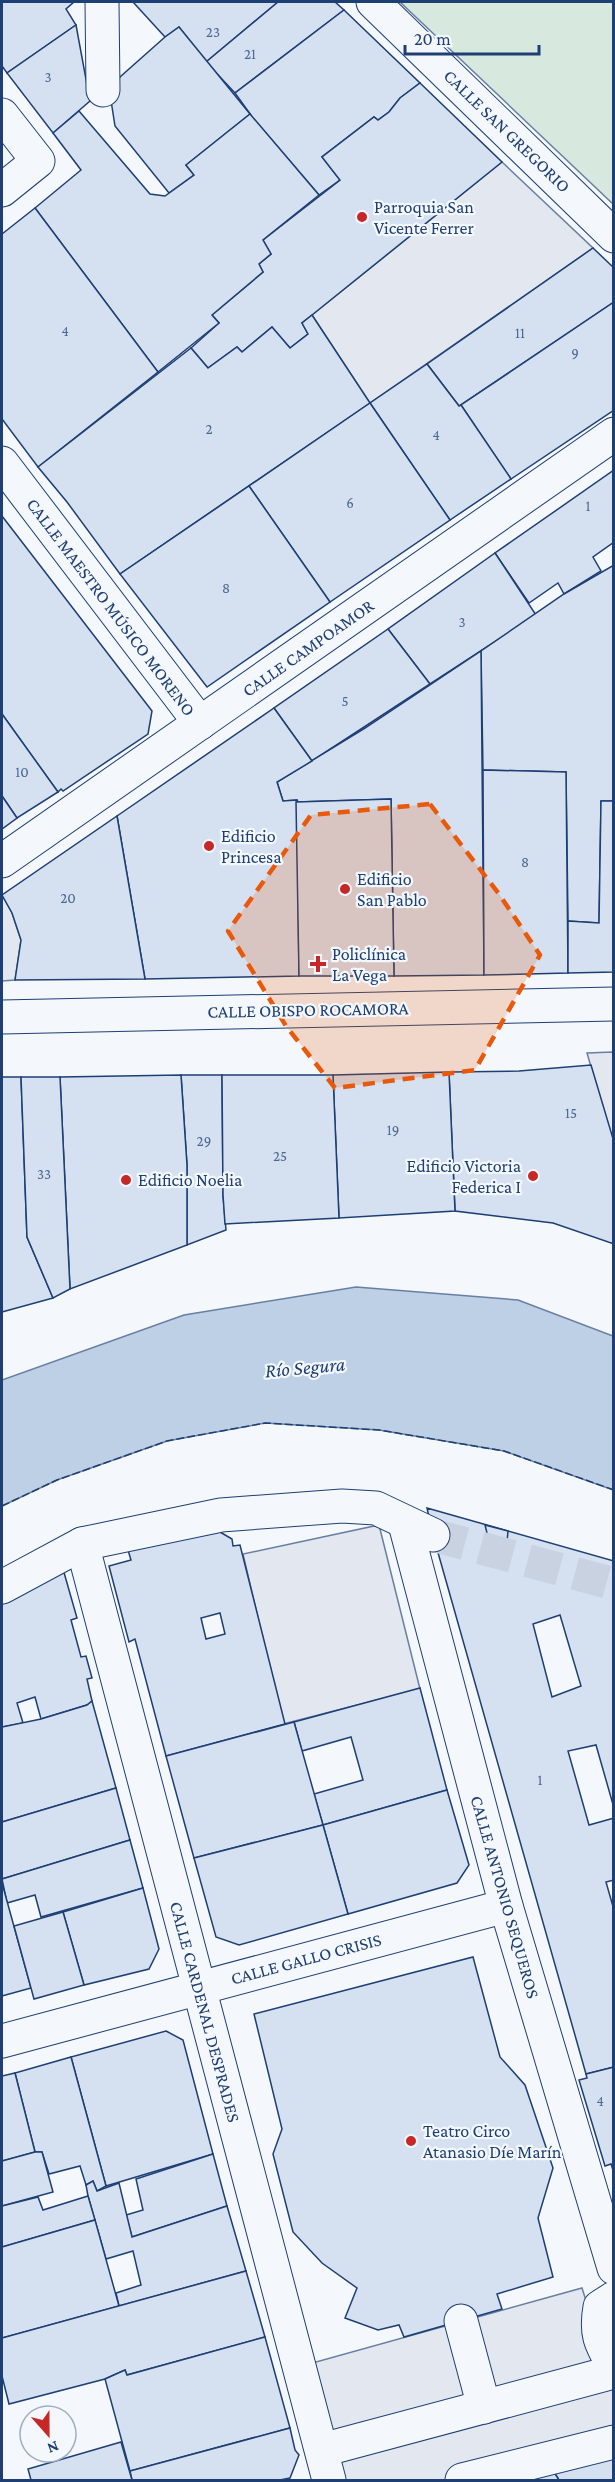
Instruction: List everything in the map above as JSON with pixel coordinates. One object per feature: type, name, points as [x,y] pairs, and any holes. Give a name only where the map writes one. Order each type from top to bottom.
[{"type":"street","points":[[102,2],[103,90]]},
{"type":"street","name":"CALLE SAN GREGORIO","points":[[373,2],[614,236]]},
{"type":"street","points":[[2,115],[38,161],[2,190]]},
{"type":"street","name":"CALLE CAMPOAMOR","points":[[2,861],[614,434]]},
{"type":"street","name":"CALLE MAESTRO MÚSICO MORENO","points":[[2,463],[200,723]]},
{"type":"street","name":"CALLE OBISPO ROCAMORA","points":[[2,1017],[614,1004]]},
{"type":"street","name":"CALLE ANTONIO SEQUEROS","points":[[82,1544],[221,1515],[342,1506],[375,1508],[419,1530],[506,1906],[614,2268]]},
{"type":"street","points":[[2,1587],[82,1544]]},
{"type":"street","name":"CALLE CARDENAL DESPRADES","points":[[82,1544],[325,2465]]},
{"type":"street","name":"CALLE GALLO CRISIS","points":[[2,2041],[506,1906]]},
{"type":"street","points":[[325,2465],[484,2407],[614,2370],[599,2342],[597,2324],[600,2307],[614,2298]]},
{"type":"street","points":[[461,2321],[484,2407]]},
{"type":"street","points":[[462,2481],[614,2442]]},
{"type":"highlighted area","points":[[430,804],[499,894],[540,955],[475,1070],[335,1088],[286,1026],[228,931],[311,815]]},
{"type":"shaded area","points":[[400,2],[613,2],[613,204]]},
{"type":"shaded area","points":[[502,162],[593,248],[370,403],[312,315]]},
{"type":"shaded area","points":[[2,895],[12,913],[21,940],[15,980],[2,981]]},
{"type":"shaded area","points":[[613,1052],[613,1142],[587,1053]]},
{"type":"shaded area","points":[[379,1525],[420,1689],[283,1724],[243,1554]]},
{"type":"shaded area","points":[[582,2288],[599,2342],[613,2367],[613,2447],[472,2480],[329,2480],[298,2367]]},
{"type":"water","name":"Río Segura","points":[[356,1287],[518,1300],[613,1336],[613,1490],[504,1451],[379,1430],[265,1423],[167,1441],[57,1480],[2,1506],[2,1380],[184,1315]]},
{"type":"building","points":[[2,2],[74,2],[66,9],[76,25],[7,73],[2,66]]},
{"type":"building","points":[[133,2],[278,2],[206,62],[179,27],[165,37]]},
{"type":"building","points":[[278,2],[335,2],[344,10],[235,93],[206,62]]},
{"type":"building","points":[[344,10],[420,83],[400,98],[389,112],[378,120],[374,117],[322,157],[340,180],[319,195],[253,118],[235,93]]},
{"type":"building","points":[[76,25],[90,101],[53,133],[7,73]]},
{"type":"building","points":[[179,27],[250,114],[186,165],[194,175],[169,193],[115,126],[110,94],[120,77]]},
{"type":"building","name":"Parroquia San Vicente Ferrer","points":[[420,83],[502,162],[302,323],[308,334],[290,348],[272,327],[242,352],[237,347],[208,368],[191,348],[219,323],[212,315],[263,272],[259,264],[271,254],[263,240],[340,180],[322,157],[374,117],[378,120],[389,112],[400,98]]},
{"type":"building","points":[[79,111],[150,194],[165,196],[194,175],[186,165],[250,114],[319,195],[263,240],[271,254],[259,264],[263,272],[212,315],[219,323],[158,372],[35,208],[81,170],[53,133]]},
{"type":"building","points":[[35,208],[158,372],[38,467],[2,419],[2,234]]},
{"type":"building","points":[[593,248],[614,268],[614,302],[459,406],[427,364]]},
{"type":"building","points":[[614,302],[614,410],[511,479],[461,405]]},
{"type":"building","points":[[312,315],[370,403],[120,574],[38,467],[191,348],[208,368],[237,347],[242,352],[272,327],[290,348],[308,334],[302,323]]},
{"type":"building","points":[[427,364],[459,406],[461,405],[511,479],[450,520],[370,403]]},
{"type":"building","points":[[370,403],[450,520],[330,602],[249,486]]},
{"type":"building","points":[[614,470],[614,542],[593,557],[601,571],[564,594],[558,583],[529,603],[495,553]]},
{"type":"building","points":[[249,486],[330,602],[207,687],[120,574]]},
{"type":"building","points":[[2,516],[152,711],[148,734],[63,791],[61,789],[58,792],[2,714]]},
{"type":"building","points":[[495,553],[536,615],[430,684],[388,629]]},
{"type":"building","points":[[614,565],[614,801],[601,801],[599,923],[568,921],[566,772],[483,770],[481,651],[564,594]]},
{"type":"building","points":[[388,629],[430,684],[312,761],[274,708]]},
{"type":"building","points":[[481,651],[484,975],[394,976],[391,799],[283,801],[277,782],[365,728]]},
{"type":"building","name":"Edificio Princesa","points":[[274,708],[312,761],[277,782],[283,801],[297,800],[299,976],[145,979],[117,816]]},
{"type":"building","points":[[2,714],[58,792],[17,818],[2,796]]},
{"type":"building","points":[[483,770],[566,772],[568,973],[484,975]]},
{"type":"building","points":[[2,796],[17,818],[2,829]]},
{"type":"building","name":"Edificio San Pablo","points":[[391,799],[394,976],[299,976],[296,802]]},
{"type":"building","points":[[601,801],[614,801],[614,972],[568,973],[568,921],[599,923]]},
{"type":"building","points":[[117,816],[145,979],[15,980],[21,940],[12,913],[2,895]]},
{"type":"building","name":"Edificio Victoria Federica I","points":[[591,1065],[614,1142],[614,1244],[553,1223],[455,1211],[449,1072],[519,1071]]},
{"type":"building","points":[[449,1072],[455,1211],[339,1218],[333,1075]]},
{"type":"building","points":[[181,1075],[222,1075],[223,1195],[226,1230],[187,1245],[187,1165]]},
{"type":"building","name":"Edificio Noelia","points":[[181,1075],[187,1165],[187,1245],[70,1289],[60,1077]]},
{"type":"building","points":[[222,1075],[333,1075],[339,1218],[225,1224]]},
{"type":"building","points":[[2,1077],[21,1077],[27,1237],[53,1298],[2,1312]]},
{"type":"building","points":[[21,1077],[60,1077],[70,1289],[53,1298],[27,1237]]},
{"type":"building","points":[[427,1508],[614,1561],[614,1808],[596,1745],[568,1751],[589,1825],[614,1818],[614,1880],[606,1882],[614,1910],[614,2067],[586,2074]],"holes":[[[560,1615],[581,1686],[552,1697],[533,1624]]]},
{"type":"building","points":[[485,1525],[508,1531],[506,1552],[491,1549]]},
{"type":"building","points":[[220,1532],[232,1539],[233,1546],[240,1545],[285,1724],[166,1756],[135,1639],[129,1642],[109,1566],[131,1560],[128,1550]],"holes":[[[220,1613],[225,1634],[206,1639],[201,1618]]]},
{"type":"building","points":[[63,1569],[77,1618],[71,1620],[81,1657],[86,1656],[92,1678],[87,1679],[92,1701],[87,1705],[41,1719],[35,1697],[17,1703],[23,1723],[2,1727],[2,1604]]},
{"type":"building","points":[[420,1688],[447,1790],[323,1825],[314,1794],[363,1780],[351,1737],[302,1751],[294,1722]]},
{"type":"building","points":[[92,1701],[116,1788],[2,1822],[2,1727],[41,1719],[87,1705]]},
{"type":"building","points":[[294,1722],[323,1825],[194,1858],[166,1756]]},
{"type":"building","points":[[116,1788],[130,1840],[2,1879],[2,1822]]},
{"type":"building","points":[[447,1790],[469,1865],[457,1883],[348,1914],[323,1825]]},
{"type":"building","points":[[323,1825],[348,1914],[239,1945],[216,1937],[194,1858]]},
{"type":"building","points":[[130,1840],[143,1888],[41,1917],[35,1895],[7,1903],[2,1879]]},
{"type":"building","points":[[2,1883],[31,1988],[2,1996]]},
{"type":"building","points":[[143,1888],[159,1949],[149,1969],[84,1985],[63,1912]]},
{"type":"building","points":[[63,1912],[84,1985],[34,1999],[14,1926]]},
{"type":"building","name":"Teatro Circo Atanasio Díe Marín","points":[[473,1957],[500,2057],[525,2085],[553,2168],[538,2218],[553,2277],[497,2294],[502,2309],[404,2337],[399,2325],[378,2330],[345,2318],[357,2288],[322,2263],[293,2232],[273,2154],[282,2129],[254,2014]]},
{"type":"building","points":[[166,2031],[183,2040],[213,2154],[106,2186],[71,2057]]},
{"type":"building","points":[[71,2057],[106,2186],[97,2191],[93,2181],[86,2185],[80,2166],[49,2174],[42,2152],[35,2152],[15,2073]]},
{"type":"building","points":[[614,2067],[614,2173],[611,2164],[605,2166],[579,2080],[587,2078],[586,2074]]},
{"type":"building","points":[[15,2073],[35,2152],[2,2161],[2,2076]]},
{"type":"building","points":[[42,2152],[53,2192],[2,2206],[2,2161]]},
{"type":"building","points":[[213,2154],[227,2206],[132,2237],[126,2215],[143,2210],[136,2179]]},
{"type":"building","points":[[93,2181],[97,2191],[119,2183],[132,2237],[227,2206],[246,2271],[119,2306],[116,2293],[141,2285],[133,2251],[106,2259],[86,2185]]},
{"type":"building","points":[[88,2196],[95,2220],[2,2247],[2,2206],[38,2197],[43,2210]]},
{"type":"building","points":[[95,2220],[119,2306],[2,2338],[2,2247]]},
{"type":"building","points":[[246,2271],[265,2337],[127,2375],[125,2370],[105,2379],[9,2404],[2,2376],[2,2338]]},
{"type":"building","points":[[265,2337],[290,2428],[130,2471],[105,2379],[125,2370],[127,2375]]},
{"type":"building","points":[[290,2428],[295,2450],[299,2455],[290,2478],[280,2480],[132,2480],[130,2471]]},
{"type":"building","points":[[121,2442],[132,2480],[31,2480],[28,2469],[45,2464],[78,2464],[78,2454]]},
{"type":"building","points":[[614,2452],[614,2480],[559,2480],[552,2469]]},
{"type":"building","points":[[552,2469],[559,2480],[509,2480]]},
{"type":"tunnel","points":[[433,1535],[614,1584]]},
{"type":"fence","points":[[2,1506],[57,1480],[167,1441],[265,1423],[379,1430],[504,1451],[614,1490]]},
{"type":"place","name":"Parroquia San Vicente Ferrer","points":[[362,217]]},
{"type":"place","name":"Edificio Princesa","points":[[209,846]]},
{"type":"place","name":"Edificio San Pablo","points":[[345,889]]},
{"type":"place","name":"Policlínica La Vega","points":[[318,964]]},
{"type":"place","name":"Edificio Victoria Federica I","points":[[533,1176]]},
{"type":"place","name":"Edificio Noelia","points":[[126,1180]]},
{"type":"place","name":"Teatro Circo Atanasio Díe Marín","points":[[411,2141]]}]
